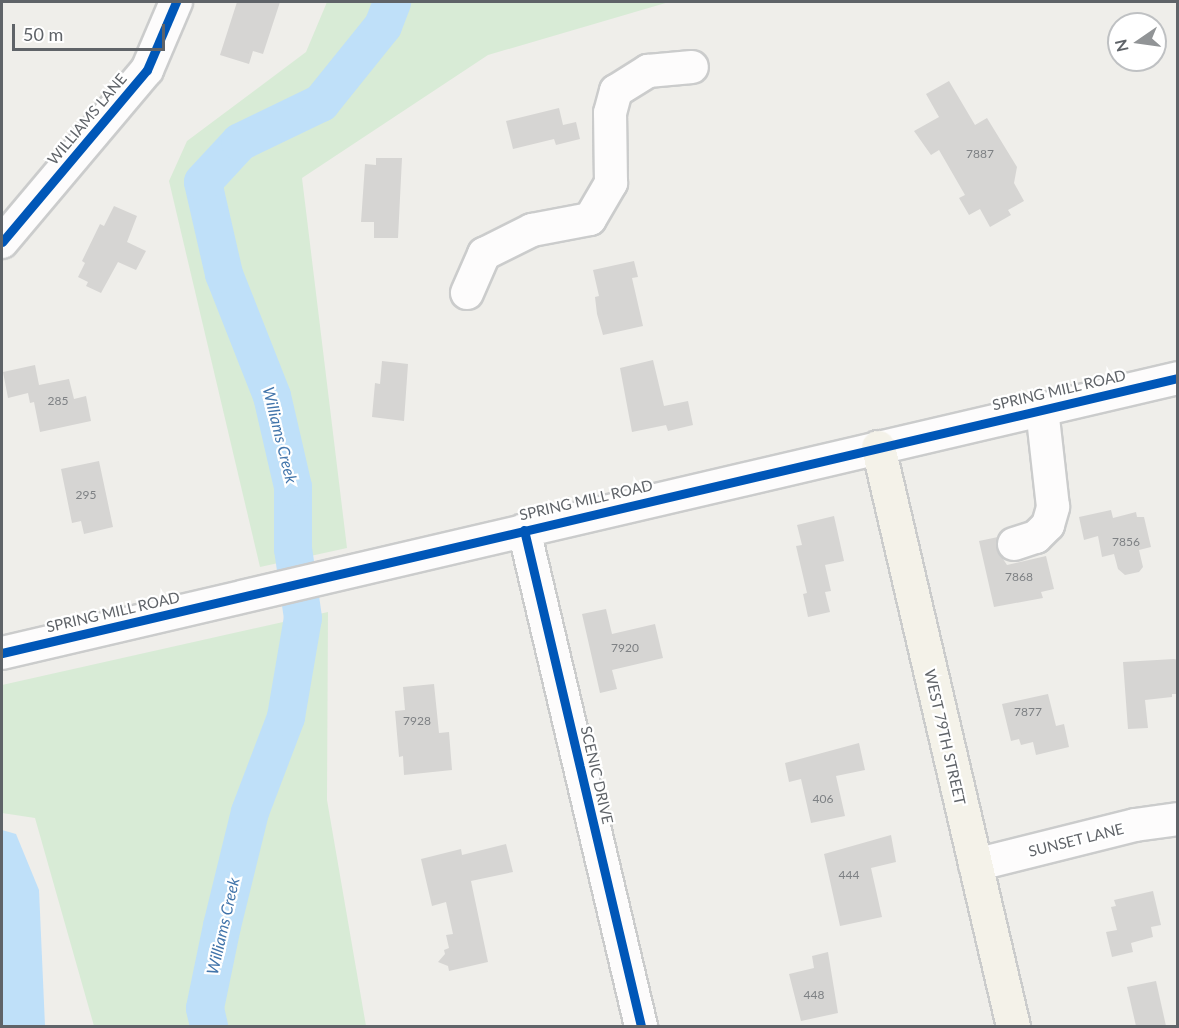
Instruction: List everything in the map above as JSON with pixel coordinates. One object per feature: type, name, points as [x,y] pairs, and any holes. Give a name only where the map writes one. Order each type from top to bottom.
[{"type":"main road","name":"WEST 79TH STREET","points":[[878,447],[1013,1026]]},
{"type":"street","name":"WILLIAMS LANE","points":[[2,242],[147,70],[176,2]]},
{"type":"street","points":[[467,293],[484,254],[532,230],[590,219],[611,183],[610,113],[616,91],[648,71],[692,67]]},
{"type":"street","name":"SPRING MILL ROAD","points":[[2,653],[1178,378]]},
{"type":"street","points":[[1014,544],[1036,537],[1048,525],[1053,507],[1042,409]]},
{"type":"street","name":"SCENIC DRIVE","points":[[524,530],[641,1026]]},
{"type":"street","name":"SUNSET LANE","points":[[975,865],[1135,825],[1178,819]]},
{"type":"green space","points":[[327,2],[669,2],[488,55],[302,178],[347,548],[260,567],[169,181],[187,141],[306,52]]},
{"type":"green space","points":[[328,612],[327,800],[366,1026],[94,1026],[35,818],[2,813],[2,685]]},
{"type":"water","points":[[2,830],[16,834],[39,890],[45,1026],[2,1026]]},
{"type":"building","points":[[237,2],[280,2],[263,54],[253,51],[249,64],[220,55]]},
{"type":"building","points":[[949,81],[975,125],[987,118],[1017,167],[1014,183],[1024,201],[1008,210],[1011,215],[990,227],[980,209],[969,215],[959,198],[965,195],[939,150],[931,155],[914,131],[939,117],[926,94]]},
{"type":"building","points":[[559,108],[563,125],[576,122],[580,139],[556,145],[554,139],[513,149],[506,121]]},
{"type":"building","points":[[376,158],[402,158],[398,238],[374,238],[374,222],[361,222],[365,164],[376,165]]},
{"type":"building","points":[[114,206],[137,216],[127,242],[146,251],[136,270],[118,262],[101,293],[86,286],[88,282],[78,277],[85,263],[82,261],[100,224],[104,226]]},
{"type":"building","points":[[634,261],[638,277],[632,278],[643,326],[603,335],[597,314],[595,297],[599,296],[593,270]]},
{"type":"building","points":[[653,360],[664,406],[688,401],[693,425],[668,431],[666,425],[632,432],[620,368]]},
{"type":"building","points":[[382,361],[408,364],[404,421],[372,417],[375,383],[380,384]]},
{"type":"building","points":[[35,365],[39,385],[69,379],[74,399],[86,396],[91,421],[40,432],[34,402],[30,403],[28,393],[8,398],[3,372]]},
{"type":"building","points":[[99,461],[113,527],[84,534],[81,521],[72,523],[61,469]]},
{"type":"building","points":[[1111,510],[1113,518],[1136,512],[1137,517],[1144,517],[1151,547],[1139,550],[1143,567],[1139,572],[1125,575],[1118,569],[1114,554],[1102,557],[1098,536],[1084,540],[1079,517]]},
{"type":"building","points":[[834,516],[844,561],[825,565],[831,591],[825,592],[830,612],[808,617],[803,594],[807,593],[796,546],[802,545],[797,525]]},
{"type":"building","points":[[998,537],[997,550],[1007,565],[1046,556],[1054,589],[1041,592],[1043,598],[994,607],[979,541]]},
{"type":"building","points":[[606,609],[612,634],[655,624],[663,658],[612,670],[617,689],[600,693],[582,614]]},
{"type":"building","points":[[1178,660],[1178,694],[1172,694],[1172,697],[1145,700],[1148,728],[1128,729],[1123,662]]},
{"type":"building","points":[[434,684],[439,733],[449,732],[452,770],[404,775],[403,756],[399,757],[395,711],[405,710],[403,687]]},
{"type":"building","points":[[1048,694],[1056,726],[1064,724],[1069,747],[1036,755],[1033,742],[1021,745],[1019,739],[1011,741],[1002,704]]},
{"type":"building","points":[[859,743],[865,770],[836,776],[845,816],[811,823],[801,779],[789,782],[785,763]]},
{"type":"building","points":[[891,835],[896,862],[871,868],[882,917],[840,926],[824,854]]},
{"type":"building","points":[[506,844],[513,872],[471,881],[488,962],[449,971],[448,966],[438,962],[445,954],[444,950],[449,948],[446,935],[453,934],[446,902],[432,906],[421,859],[461,849],[462,855]]},
{"type":"building","points":[[1153,891],[1161,925],[1151,927],[1153,937],[1131,943],[1133,952],[1112,957],[1106,932],[1117,930],[1111,907],[1116,906],[1114,900]]},
{"type":"building","points":[[828,952],[838,1013],[801,1021],[789,974],[814,968],[812,956]]},
{"type":"building","points":[[1156,981],[1166,1026],[1136,1026],[1127,987]]},
{"type":"waterway","name":"Williams Creek","points":[[209,1026],[205,1008],[222,926],[250,812],[286,717],[303,618],[293,549],[293,487],[272,396],[224,274],[203,182],[240,142],[321,103],[383,26],[392,2]]},
{"type":"cycle path","points":[[2,242],[147,70],[176,2]]},
{"type":"cycle path","points":[[2,653],[1178,378]]},
{"type":"cycle path","points":[[524,530],[641,1026]]}]
